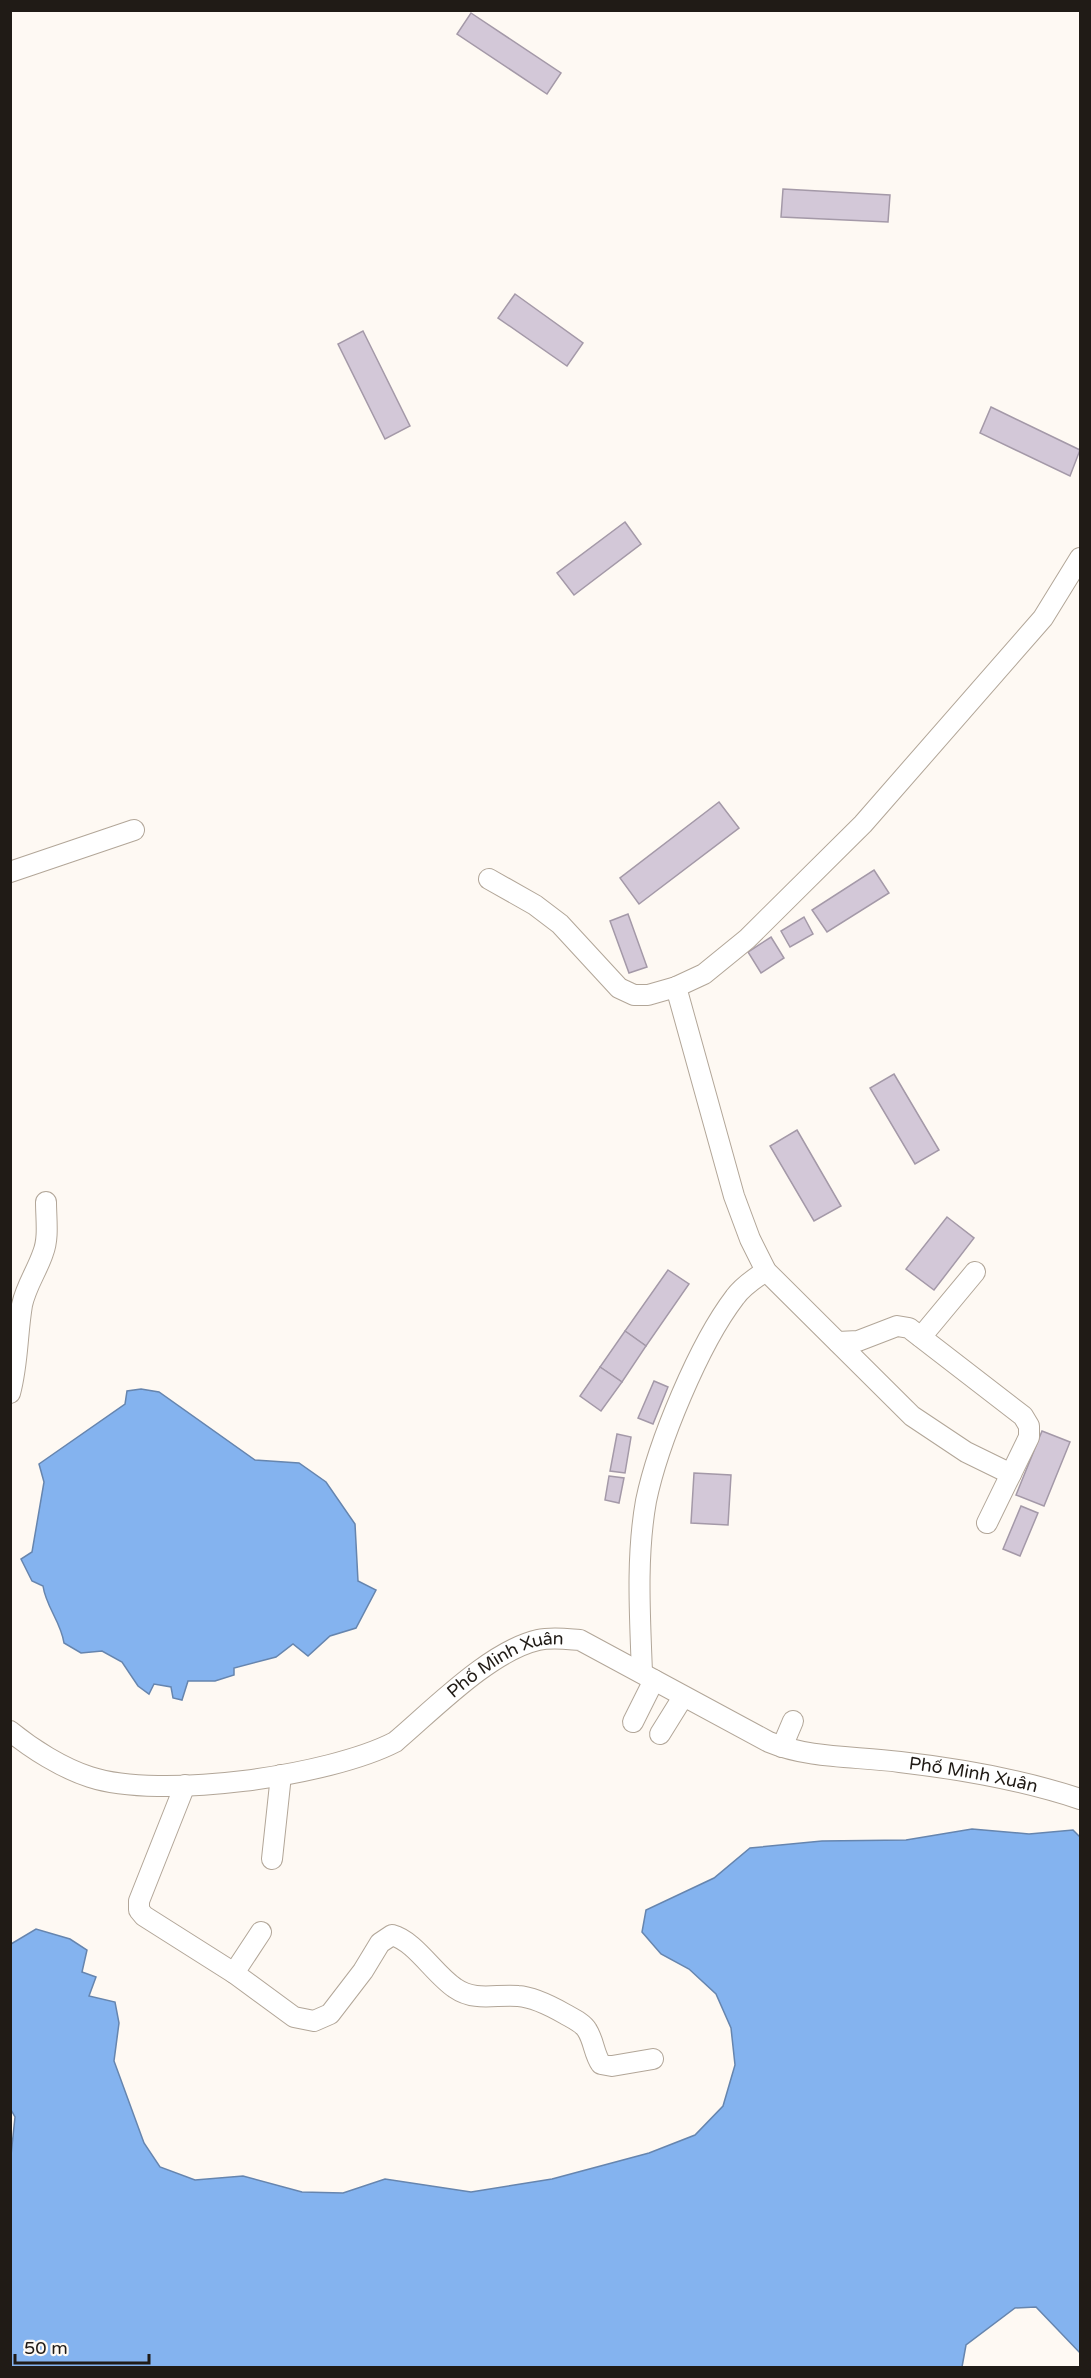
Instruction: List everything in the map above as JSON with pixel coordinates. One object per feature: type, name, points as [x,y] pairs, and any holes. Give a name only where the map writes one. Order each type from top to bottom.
[{"type":"street","points":[[489,879],[535,905],[560,924],[619,988],[634,995],[648,995],[676,987],[704,974],[747,939],[863,824],[1043,618],[1080,558]]},
{"type":"street","points":[[10,872],[134,830]]},
{"type":"street","points":[[676,987],[734,1196],[750,1239],[766,1271],[912,1416],[966,1452],[1011,1474]]},
{"type":"street","points":[[10,1393],[17,1369],[15,1330],[27,1288],[44,1252],[47,1239],[46,1202]]},
{"type":"street","points":[[633,1722],[648,1677],[641,1544],[647,1500],[673,1416],[705,1346],[735,1296],[766,1271]]},
{"type":"street","points":[[921,1337],[975,1272]]},
{"type":"street","points":[[838,1342],[858,1341],[897,1326],[909,1328],[1023,1416],[1029,1426],[1029,1437],[987,1523]]},
{"type":"street","name":"Phố Minh Xuân","points":[[10,1731],[53,1759],[89,1777],[124,1785],[231,1783],[281,1775],[360,1756],[387,1746],[496,1658],[538,1640],[580,1640],[682,1697],[782,1747],[799,1752],[901,1762],[959,1772],[1048,1788],[1080,1799]]},
{"type":"street","points":[[660,1734],[682,1697]]},
{"type":"street","points":[[782,1747],[793,1721]]},
{"type":"street","points":[[272,1859],[281,1775]]},
{"type":"street","points":[[185,1785],[139,1901],[139,1910],[144,1916],[234,1973],[294,2017],[314,2021],[330,2014],[363,1971],[380,1942],[392,1935],[404,1938],[441,1977],[465,1994],[478,1998],[519,1996],[547,2004],[580,2023],[588,2031],[596,2057],[601,2064],[612,2066],[653,2059]]},
{"type":"street","points":[[234,1973],[261,1932]]},
{"type":"water","points":[[141,1389],[159,1392],[255,1460],[299,1463],[326,1482],[355,1524],[358,1581],[376,1590],[356,1628],[330,1636],[308,1656],[293,1644],[276,1657],[234,1668],[234,1675],[215,1681],[188,1681],[182,1700],[173,1698],[171,1687],[154,1684],[149,1694],[138,1686],[122,1662],[102,1651],[81,1653],[64,1643],[43,1586],[32,1581],[21,1559],[32,1552],[44,1482],[39,1464],[125,1404],[127,1391]]},
{"type":"water","points":[[972,1829],[1029,1834],[1073,1830],[1080,1837],[1080,2353],[1036,2307],[1015,2308],[966,2345],[962,2367],[11,2367],[10,2165],[15,2117],[10,2108],[11,1944],[36,1929],[70,1939],[87,1950],[82,1972],[96,1977],[89,1996],[115,2002],[119,2023],[114,2061],[144,2143],[160,2167],[195,2180],[243,2176],[302,2192],[343,2193],[385,2179],[471,2192],[552,2179],[649,2153],[695,2135],[723,2106],[735,2065],[731,2028],[716,1994],[689,1969],[661,1954],[642,1932],[646,1910],[714,1878],[750,1848],[822,1841],[906,1840]]},
{"type":"building","points":[[471,13],[561,73],[547,94],[457,34]]},
{"type":"building","points":[[783,189],[890,195],[888,222],[781,217]]},
{"type":"building","points":[[515,294],[583,343],[567,366],[498,318]]},
{"type":"building","points":[[363,331],[410,426],[385,439],[338,344]]},
{"type":"building","points":[[991,407],[1080,450],[1070,476],[980,433]]},
{"type":"building","points":[[625,522],[641,544],[574,595],[557,573]]},
{"type":"building","points":[[719,802],[739,828],[639,904],[620,878]]},
{"type":"building","points":[[874,870],[889,893],[827,932],[812,910]]},
{"type":"building","points":[[628,914],[647,967],[629,973],[610,921]]},
{"type":"building","points":[[804,917],[813,934],[790,947],[781,931]]},
{"type":"building","points":[[771,937],[784,958],[761,973],[748,952]]},
{"type":"building","points":[[894,1074],[939,1150],[915,1164],[870,1088]]},
{"type":"building","points":[[797,1130],[841,1206],[814,1221],[770,1146]]},
{"type":"building","points":[[947,1217],[974,1238],[934,1290],[906,1269]]},
{"type":"building","points":[[668,1270],[689,1284],[646,1346],[625,1331]]},
{"type":"building","points":[[625,1331],[646,1346],[622,1382],[600,1367]]},
{"type":"building","points":[[600,1367],[622,1382],[601,1411],[580,1396]]},
{"type":"building","points":[[654,1381],[668,1387],[653,1424],[638,1418]]},
{"type":"building","points":[[1042,1431],[1070,1442],[1044,1506],[1016,1495]]},
{"type":"building","points":[[617,1434],[631,1437],[625,1473],[610,1471]]},
{"type":"building","points":[[694,1473],[731,1475],[728,1525],[691,1523]]},
{"type":"building","points":[[609,1476],[624,1478],[619,1503],[605,1500]]},
{"type":"building","points":[[1021,1506],[1038,1513],[1020,1556],[1003,1549]]}]
